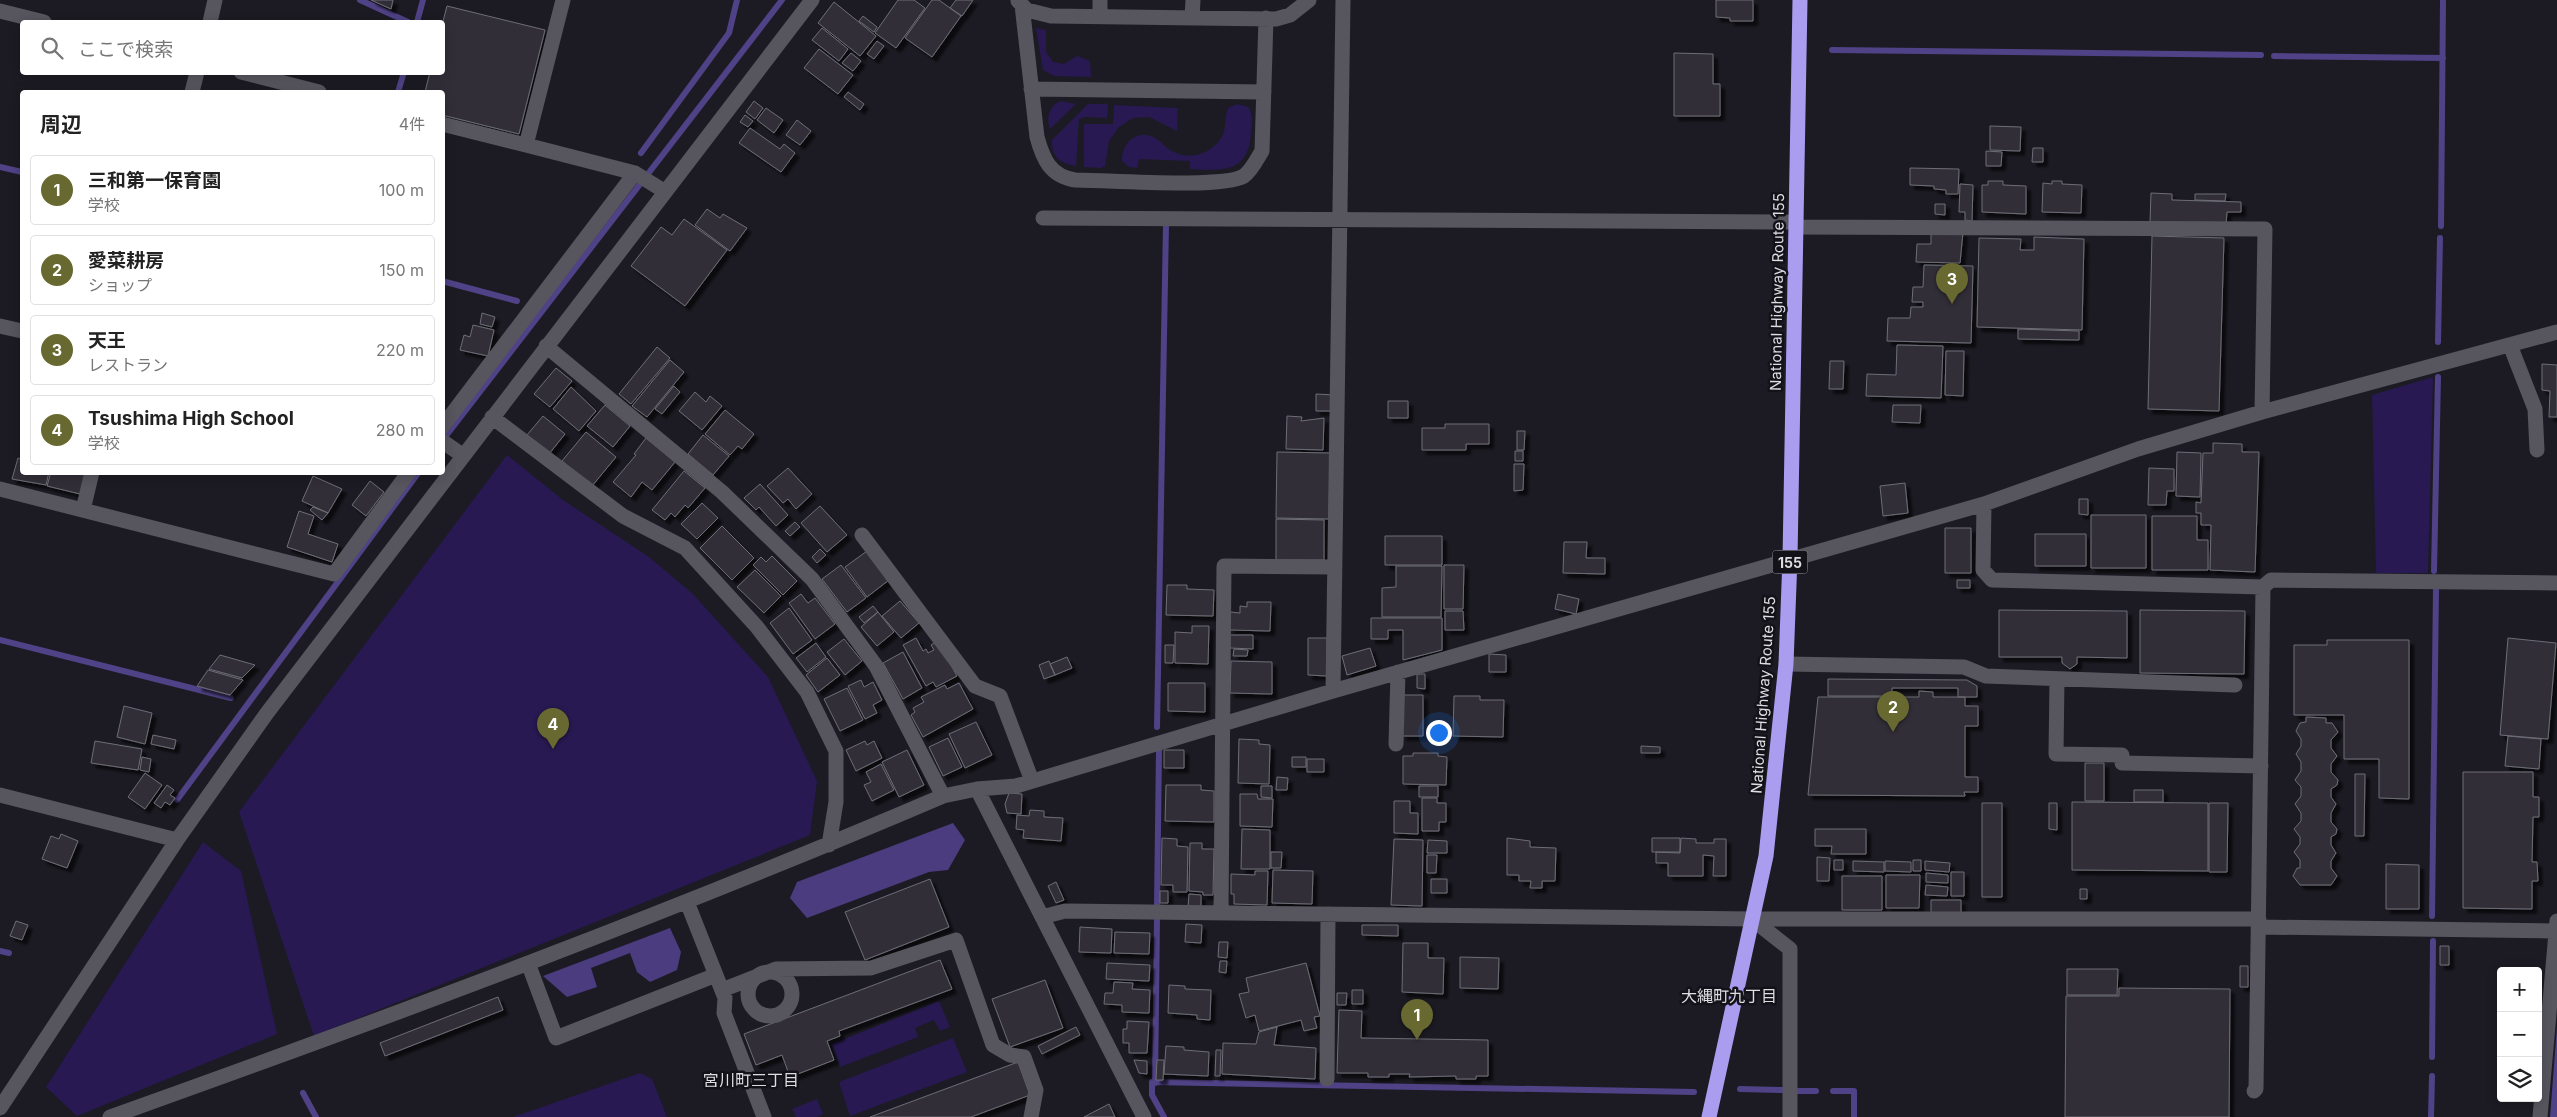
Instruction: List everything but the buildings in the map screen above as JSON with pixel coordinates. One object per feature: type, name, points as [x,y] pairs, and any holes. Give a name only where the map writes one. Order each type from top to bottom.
[{"type":"highway","name":"National Highway Route 155","points":[[1709,1117],[1766,856],[1786,664],[1790,558],[1800,0]]},
{"type":"street","points":[[210,20],[215,0]]},
{"type":"street","points":[[526,145],[563,0]]},
{"type":"street","points":[[452,448],[492,417],[812,0]]},
{"type":"street","points":[[1100,0],[1100,17]]},
{"type":"street","points":[[1192,18],[1193,0]]},
{"type":"street","points":[[1020,3],[1036,14],[1051,16],[1266,18],[1290,15],[1309,0]]},
{"type":"street","points":[[1333,691],[1342,220],[1343,0]]},
{"type":"street","points":[[1020,3],[1040,150],[1046,163],[1063,178],[1217,183],[1244,176],[1253,167],[1262,151],[1266,18]]},
{"type":"street","points":[[0,11],[36,20]]},
{"type":"street","points":[[192,90],[196,75]]},
{"type":"street","points":[[252,75],[311,90]]},
{"type":"street","points":[[1031,88],[1264,92]]},
{"type":"street","points":[[445,125],[642,177],[664,191]]},
{"type":"street","points":[[445,423],[642,177]]},
{"type":"street","points":[[1042,218],[2264,229],[2262,412]]},
{"type":"street","points":[[0,326],[20,331]]},
{"type":"street","points":[[110,1117],[339,1035],[687,902],[829,845],[943,796],[1016,786],[1398,672],[1790,558],[1984,504],[2138,449],[2262,412],[2557,332]]},
{"type":"street","points":[[2510,345],[2535,409],[2538,450]]},
{"type":"street","points":[[546,346],[722,492],[812,579],[876,666],[943,796]]},
{"type":"street","points":[[492,417],[623,516],[685,548],[757,627],[807,692],[836,751],[836,802],[829,845]]},
{"type":"street","points":[[83,510],[91,475]]},
{"type":"street","points":[[0,489],[334,574],[406,475]]},
{"type":"street","points":[[0,1108],[177,840],[433,475]]},
{"type":"street","points":[[1984,504],[1983,570],[1992,580],[2263,587],[2271,580],[2557,583]]},
{"type":"street","points":[[862,535],[976,686],[1000,696],[1032,781]]},
{"type":"street","points":[[1222,913],[1224,566],[1335,567]]},
{"type":"street","points":[[2254,1091],[2256,1089],[2259,923],[2263,587]]},
{"type":"street","points":[[1786,664],[1964,667],[1986,676],[2235,685]]},
{"type":"street","points":[[1396,744],[1398,672]]},
{"type":"street","points":[[2057,679],[2056,754],[2122,756],[2122,763],[2261,766]]},
{"type":"street","points":[[977,790],[1144,1117]]},
{"type":"street","points":[[0,795],[177,840]]},
{"type":"street","points":[[687,902],[726,998],[724,1013],[764,1117]]},
{"type":"street","points":[[1042,917],[1064,911],[2557,926],[2540,1117]]},
{"type":"street","points":[[1327,1079],[1328,914]]},
{"type":"street","points":[[1752,919],[1790,949],[1790,1117]]},
{"type":"street","points":[[722,990],[776,970],[871,968],[956,940],[993,1045],[1010,1055],[1024,1057],[1036,1090],[1030,1117]]},
{"type":"street","points":[[528,963],[556,1038],[716,975]]},
{"type":"shaded area","points":[[1036,28],[1046,30],[1046,52],[1053,62],[1064,64],[1077,56],[1090,61],[1091,77],[1054,76],[1043,70]]},
{"type":"shaded area","points":[[1060,101],[1076,104],[1050,129],[1049,113],[1053,106]]},
{"type":"shaded area","points":[[1088,104],[1108,104],[1107,118],[1085,117],[1079,119],[1076,166],[1058,159],[1053,151],[1052,140]]},
{"type":"shaded area","points":[[1237,104],[1250,109],[1252,124],[1246,155],[1233,166],[1214,170],[1190,169],[1190,161],[1139,159],[1137,168],[1129,167],[1122,161],[1124,148],[1128,143],[1137,136],[1143,135],[1149,135],[1168,149],[1184,155],[1191,156],[1205,152],[1211,149],[1221,138],[1228,108]]},
{"type":"shaded area","points":[[1114,105],[1178,108],[1177,131],[1149,117],[1133,118],[1119,127],[1109,141],[1105,166],[1101,168],[1084,167],[1084,124],[1113,124]]},
{"type":"shaded area","points":[[2433,377],[2428,573],[2376,573],[2372,395]]},
{"type":"shaded area","points":[[507,455],[563,500],[649,557],[692,593],[768,677],[817,781],[810,835],[314,1036],[239,812]]},
{"type":"shaded area","points":[[953,823],[965,840],[948,870],[929,872],[807,918],[790,898],[797,882]]},
{"type":"shaded area","points":[[203,842],[241,871],[277,1034],[77,1116],[46,1087]]},
{"type":"shaded area","points":[[670,928],[681,952],[677,970],[650,982],[637,972],[630,953],[591,968],[597,987],[567,997],[543,976]]},
{"type":"shaded area","points":[[939,1001],[950,1027],[940,1031],[934,1020],[915,1028],[918,1037],[840,1067],[832,1044]]},
{"type":"shaded area","points":[[2557,1027],[2557,1117],[2550,1117]]},
{"type":"shaded area","points":[[953,1038],[967,1072],[850,1116],[839,1082]]},
{"type":"shaded area","points":[[640,1073],[652,1079],[667,1117],[513,1117]]},
{"type":"shaded area","points":[[817,1099],[823,1114],[817,1117],[796,1117],[792,1109]]},
{"type":"waterway","points":[[360,0],[404,20]]},
{"type":"waterway","points":[[418,20],[423,0]]},
{"type":"waterway","points":[[641,153],[729,33],[737,0]]},
{"type":"waterway","points":[[445,437],[782,0]]},
{"type":"waterway","points":[[2441,226],[2443,0]]},
{"type":"waterway","points":[[1832,50],[2261,55]]},
{"type":"waterway","points":[[2274,56],[2443,58]]},
{"type":"waterway","points":[[399,90],[403,75]]},
{"type":"waterway","points":[[0,167],[20,172]]},
{"type":"waterway","points":[[1157,727],[1166,224]]},
{"type":"waterway","points":[[2438,342],[2440,238]]},
{"type":"waterway","points":[[445,282],[517,301]]},
{"type":"waterway","points":[[2434,571],[2438,377]]},
{"type":"waterway","points":[[177,800],[417,475]]},
{"type":"waterway","points":[[2432,916],[2436,588]]},
{"type":"waterway","points":[[0,640],[231,698]]},
{"type":"waterway","points":[[1157,904],[1159,750]]},
{"type":"waterway","points":[[1155,1083],[1157,920]]},
{"type":"waterway","points":[[2432,1057],[2433,941]]},
{"type":"waterway","points":[[0,951],[9,953]]},
{"type":"waterway","points":[[2431,1117],[2432,1076]]},
{"type":"waterway","points":[[1164,1117],[1152,1095],[1152,1082],[1694,1092]]},
{"type":"waterway","points":[[1740,1089],[1783,1090]]},
{"type":"waterway","points":[[1797,1091],[1816,1091]]},
{"type":"waterway","points":[[1833,1091],[1854,1091],[1854,1117]]},
{"type":"waterway","points":[[303,1093],[316,1117]]},
{"type":"place","name":"天王","points":[[1952,304]]},
{"type":"place","name":"愛菜耕房","points":[[1893,732]]},
{"type":"place","name":"Tsushima High School","points":[[553,749]]},
{"type":"place","name":"三和第一保育園","points":[[1417,1040]]},
{"type":"district","name":"大縄町九丁目","points":[[1729,996]]},
{"type":"district","name":"宮川町三丁目","points":[[751,1080]]}]
